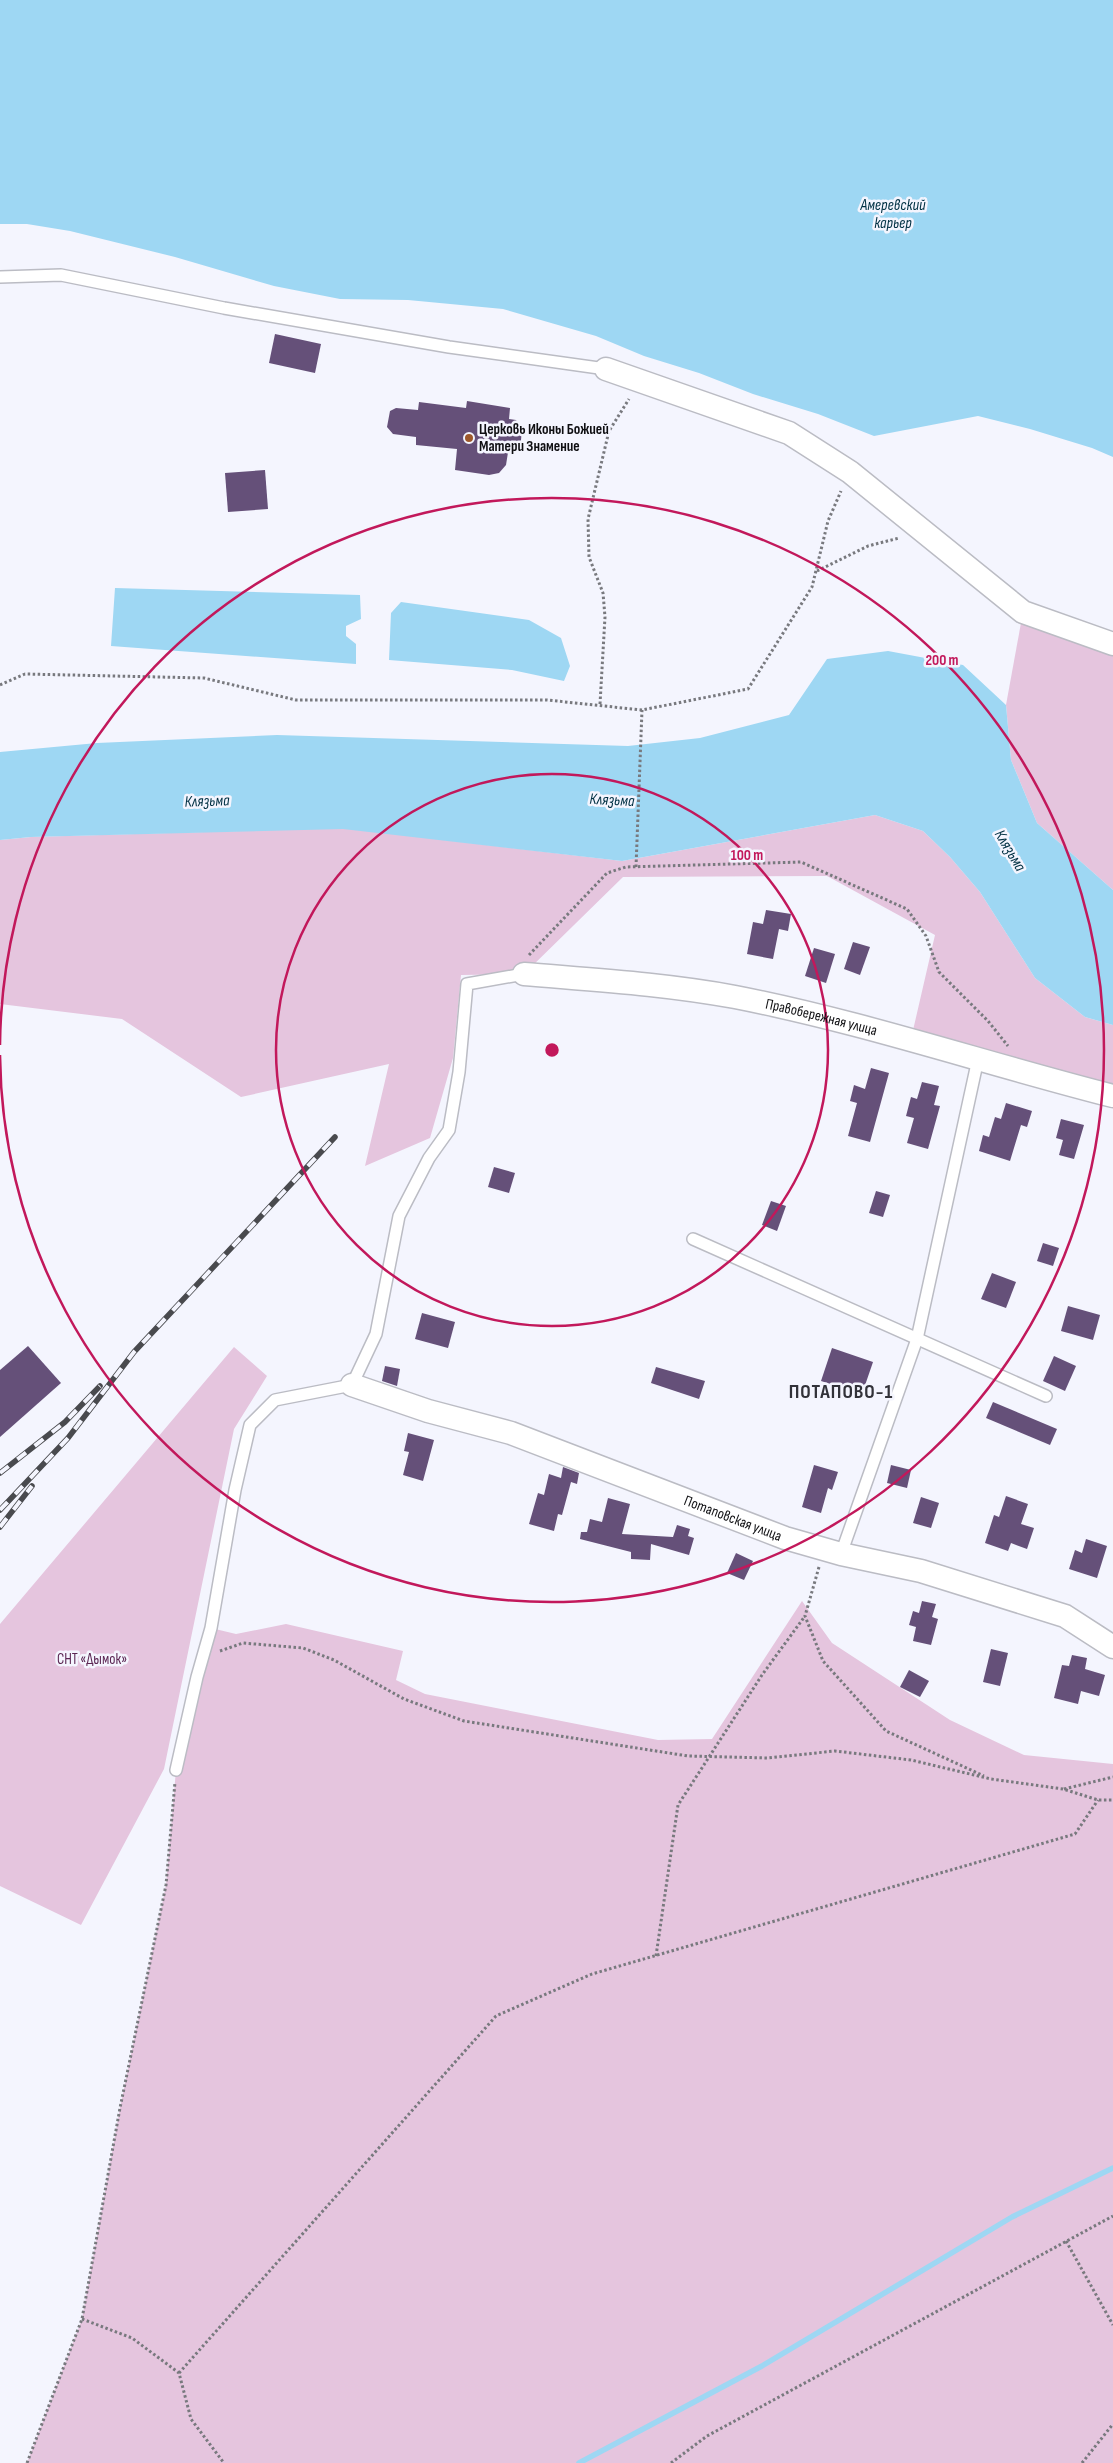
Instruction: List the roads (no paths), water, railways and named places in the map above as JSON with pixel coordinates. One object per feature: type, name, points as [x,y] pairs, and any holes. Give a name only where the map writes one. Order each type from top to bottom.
[{"type":"street","points":[[606,369],[789,433],[850,472],[1022,612],[1113,644]]},
{"type":"street","name":"Правобережная улица","points":[[517,976],[668,986],[737,998],[911,1039],[1113,1096]]},
{"type":"street","name":"Потаповская улица","points":[[352,1385],[428,1411],[511,1432],[785,1538],[832,1552],[921,1571],[1065,1616],[1113,1647]]},
{"type":"lane","points":[[0,277],[61,275],[234,310],[449,347],[606,369]]},
{"type":"lane","points":[[176,1770],[197,1677],[211,1628],[234,1490],[250,1425],[274,1400],[352,1385],[376,1334],[399,1216],[429,1158],[449,1130],[459,1072],[467,984],[517,976]]},
{"type":"lane","points":[[832,1552],[917,1339],[978,1058]]},
{"type":"lane","points":[[693,1239],[1046,1396]]},
{"type":"water","name":"Амеревский карьер","points":[[0,0],[1113,0],[1113,457],[1092,448],[1030,429],[978,416],[874,436],[818,414],[753,394],[699,373],[644,356],[596,336],[503,309],[408,300],[340,299],[274,286],[175,257],[70,231],[27,224],[0,224]]},
{"type":"water","points":[[115,588],[360,595],[361,619],[346,626],[346,636],[356,644],[356,664],[111,646]]},
{"type":"water","points":[[401,602],[529,620],[561,638],[570,666],[564,681],[512,670],[389,660],[391,613]]},
{"type":"water","name":"Клязьма","points":[[888,651],[963,665],[1006,705],[1011,760],[1037,823],[1113,890],[1113,1025],[1085,1017],[1035,978],[980,892],[950,857],[923,831],[875,815],[622,861],[343,829],[31,837],[0,840],[0,752],[97,743],[277,735],[628,746],[700,738],[789,715],[827,659]]},
{"type":"waterway","points":[[579,2463],[762,2366],[1012,2217],[1113,2168]]},
{"type":"railway","points":[[0,1510],[68,1438],[134,1352],[335,1137]]},
{"type":"railway","points":[[0,1473],[65,1422],[100,1386]]},
{"type":"railway","points":[[0,1527],[32,1486]]},
{"type":"place","name":"Церковь Иконы Божией Матери Знамение","points":[[469,438]]},
{"type":"district","name":"ПОТАПОВО-1","points":[[841,1391]]},
{"type":"park label","name":"СНТ «Дымок»","points":[[92,1659]]}]
